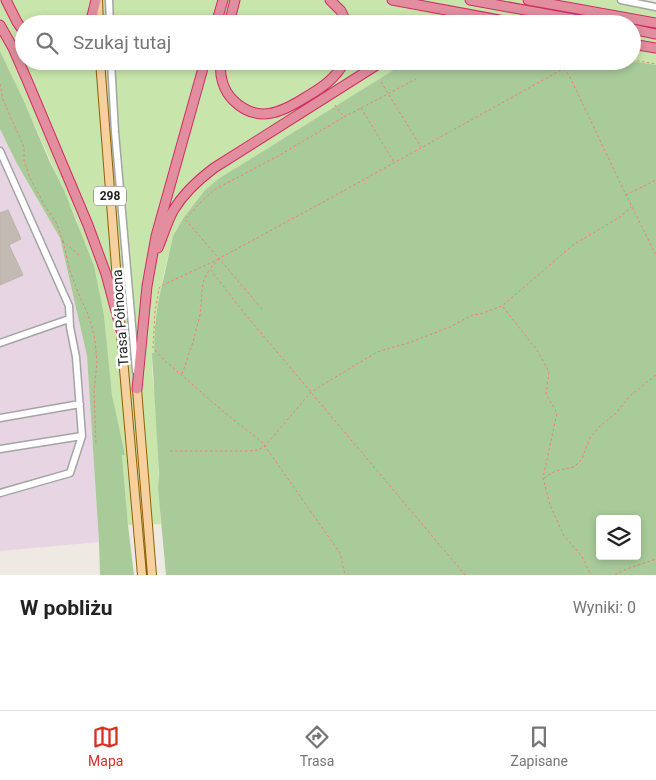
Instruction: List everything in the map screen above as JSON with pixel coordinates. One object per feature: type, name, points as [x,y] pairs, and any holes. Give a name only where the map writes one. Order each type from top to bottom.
[{"type":"highway","points":[[6,0],[15,18]]},
{"type":"highway","points":[[93,15],[97,0]]},
{"type":"highway","points":[[219,15],[223,0]]},
{"type":"highway","points":[[231,15],[235,0]]},
{"type":"highway","points":[[330,0],[343,15]]},
{"type":"highway","points":[[392,0],[473,15]]},
{"type":"highway","points":[[470,0],[552,15]]},
{"type":"highway","points":[[528,0],[608,15]]},
{"type":"highway","points":[[641,21],[656,24]]},
{"type":"highway","points":[[0,25],[15,54]]},
{"type":"highway","points":[[641,31],[656,34]]},
{"type":"highway","points":[[641,46],[656,48]]},
{"type":"highway","points":[[22,70],[88,225],[106,274],[121,330]]},
{"type":"highway","points":[[138,389],[147,286],[151,264],[159,227],[203,70]]},
{"type":"highway","points":[[221,70],[229,96],[240,107],[259,114],[278,112],[293,105],[326,85],[340,70]]},
{"type":"highway","points":[[151,264],[173,212],[186,193],[198,181],[214,168],[369,70]]},
{"type":"main road","points":[[97,0],[99,15]]},
{"type":"main road","name":"Trasa Północna","points":[[101,70],[142,575]]},
{"type":"main road","name":"Trasa Północna","points":[[138,389],[152,575]]},
{"type":"street","points":[[109,0],[110,15]]},
{"type":"street","points":[[621,0],[656,7]]},
{"type":"street","name":"Trasa Północna","points":[[112,70],[138,389]]},
{"type":"street","points":[[0,151],[69,306],[70,327],[76,357],[82,436],[70,473],[0,493]]},
{"type":"street","points":[[0,343],[69,319]]},
{"type":"street","points":[[0,418],[80,404]]},
{"type":"street","points":[[0,449],[82,436]]},
{"type":"path","points":[[641,62],[656,64]]},
{"type":"path","points":[[345,575],[340,553],[262,442],[162,358],[153,348],[155,312],[159,288],[220,258],[561,70]]},
{"type":"path","points":[[564,70],[569,75],[656,255]]},
{"type":"path","points":[[262,309],[185,219],[214,190],[278,156],[344,116],[416,79]]},
{"type":"path","points":[[381,82],[421,148]]},
{"type":"path","points":[[0,84],[3,100],[24,147],[24,161],[30,178],[56,222],[70,271],[92,327],[97,363],[94,392],[96,444]]},
{"type":"path","points":[[335,105],[344,116]]},
{"type":"path","points":[[360,108],[394,163]]},
{"type":"path","points":[[626,195],[656,180]]},
{"type":"path","points":[[170,451],[258,450],[265,446],[311,392],[377,352],[410,342],[450,327],[472,316],[502,306],[573,245],[632,207]]},
{"type":"path","points":[[63,242],[80,256]]},
{"type":"path","points":[[182,375],[200,315],[203,282],[210,269],[220,258]]},
{"type":"path","points":[[210,269],[332,419],[465,575]]},
{"type":"path","points":[[502,306],[537,350],[548,372],[546,394],[557,413],[543,478],[550,505],[564,536],[581,555],[591,575]]},
{"type":"path","points":[[543,478],[555,472],[574,467],[582,459],[590,438],[600,426],[615,414],[631,395],[656,375]]},
{"type":"path","points":[[616,575],[624,570],[656,559]]},
{"type":"shaded area","points":[[0,129],[16,162],[60,238],[87,356],[99,542],[0,551]]},
{"type":"green space","points":[[0,0],[643,0],[656,2],[656,65],[641,62],[641,15],[15,15],[15,70],[394,70],[218,179],[205,190],[184,217],[173,236],[163,278],[152,365],[156,403],[161,524],[146,525],[150,575],[145,575],[141,525],[128,525],[122,455],[124,455],[112,395],[104,315],[77,221],[0,51]]},
{"type":"green space","points":[[0,51],[64,190],[94,266],[104,315],[112,395],[125,455],[122,455],[134,575],[100,575],[87,356],[60,238],[16,162],[0,129]]},
{"type":"green space","points":[[641,62],[656,65],[656,575],[166,575],[158,488],[159,474],[152,353],[154,353],[158,303],[173,236],[184,217],[205,190],[218,179],[394,70],[641,70]]},
{"type":"building","points":[[8,210],[21,239],[9,245],[23,275],[0,285],[0,213]]}]
